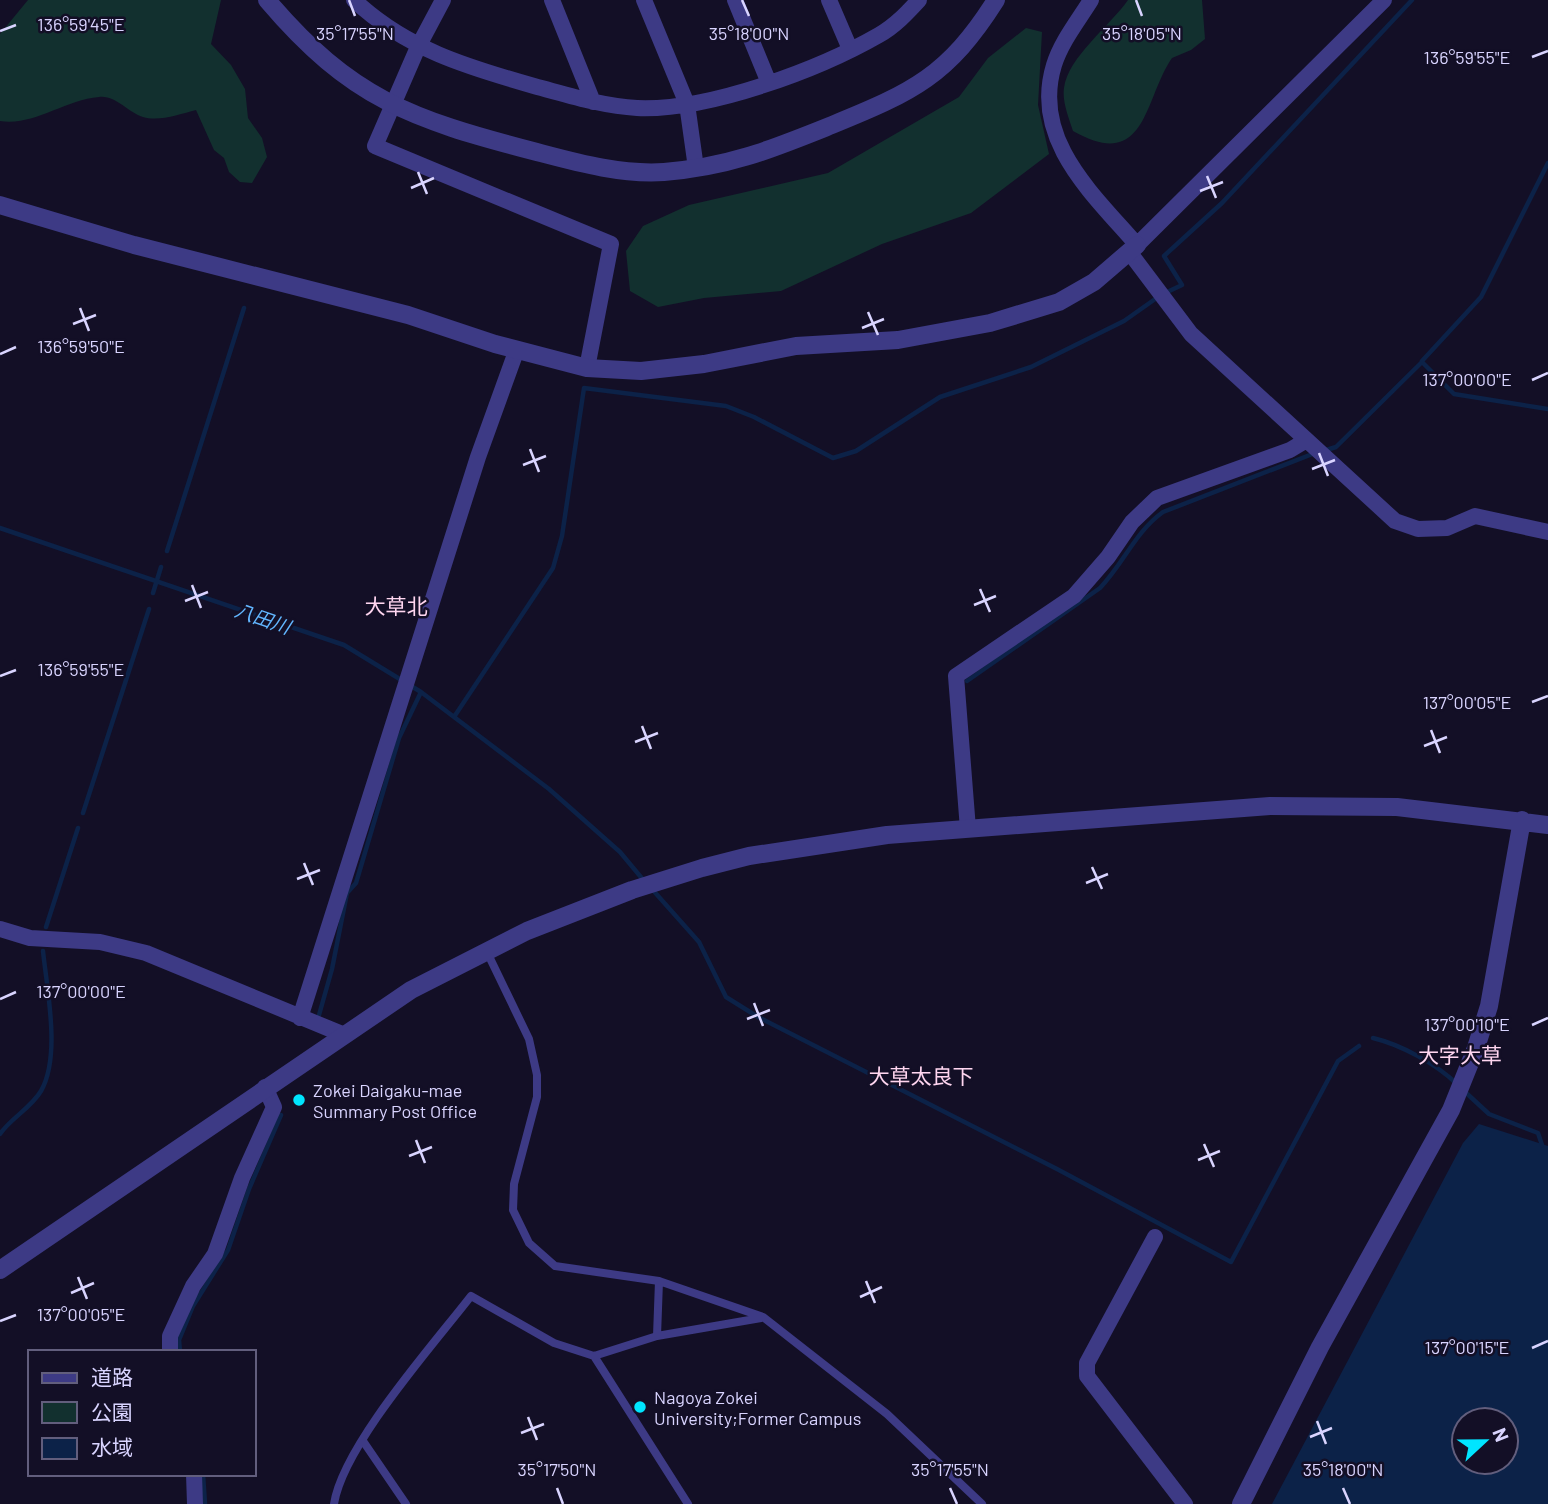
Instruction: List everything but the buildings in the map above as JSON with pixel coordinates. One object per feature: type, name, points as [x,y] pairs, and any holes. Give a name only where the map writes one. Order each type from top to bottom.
[{"type":"street","points":[[267,0],[317,55],[344,77],[393,106],[455,130],[597,167],[660,172],[738,161],[766,152],[910,90],[939,72],[954,58],[996,0]]},
{"type":"street","points":[[354,0],[394,33],[418,47],[458,64],[593,102],[639,108],[729,97],[769,83],[850,49],[887,29],[919,0]]},
{"type":"street","points":[[443,0],[418,47],[375,146],[611,244],[587,368]]},
{"type":"street","points":[[551,0],[593,102]]},
{"type":"street","points":[[643,0],[687,104],[696,168]]},
{"type":"street","points":[[735,0],[769,83]]},
{"type":"street","points":[[829,0],[850,49]]},
{"type":"street","points":[[1091,0],[1054,66],[1049,100],[1051,124],[1061,152],[1133,249],[1191,334],[1395,521],[1418,529],[1447,528],[1475,516],[1548,532]]},
{"type":"street","points":[[0,205],[134,245],[408,315],[587,368],[640,371],[704,363],[796,346],[898,340],[990,323],[1059,302],[1094,282],[1133,249],[1384,0]]},
{"type":"street","points":[[300,1018],[478,457],[517,349]]},
{"type":"street","points":[[968,829],[956,676],[1074,596],[1108,557],[1132,522],[1157,498],[1290,450],[1305,441]]},
{"type":"street","points":[[0,1270],[342,1034],[411,990],[527,931],[632,890],[681,875],[749,856],[887,835],[1270,806],[1397,807],[1548,825]]},
{"type":"street","points":[[1241,1504],[1320,1347],[1451,1110],[1489,1006],[1521,820]]},
{"type":"street","points":[[0,929],[30,938],[100,942],[146,953],[342,1034]]},
{"type":"street","points":[[170,1350],[170,1336],[193,1286],[215,1254],[242,1178],[274,1107],[265,1087]]},
{"type":"street","points":[[1155,1237],[1087,1363],[1087,1376],[1185,1504]]},
{"type":"street","points":[[194,1476],[195,1504]]},
{"type":"lane","points":[[487,952],[529,1039],[537,1075],[537,1097],[514,1184],[513,1210],[529,1243],[555,1266],[659,1282],[763,1317],[887,1414],[982,1504]]},
{"type":"lane","points":[[657,1336],[659,1282]]},
{"type":"lane","points":[[334,1504],[336,1492],[363,1441],[400,1387],[471,1296],[554,1343],[594,1356],[657,1336],[763,1317]]},
{"type":"lane","points":[[594,1356],[688,1504]]},
{"type":"lane","points":[[363,1441],[407,1504]]},
{"type":"green space","points":[[28,0],[221,0],[211,44],[231,65],[245,89],[248,118],[262,138],[267,157],[252,183],[240,182],[229,172],[224,158],[214,150],[196,110],[156,119],[137,115],[116,101],[99,97],[25,120],[0,121],[0,34]]},
{"type":"green space","points":[[1128,0],[1202,0],[1205,39],[1191,50],[1172,58],[1140,125],[1129,137],[1116,143],[1097,142],[1073,131],[1065,104],[1064,88],[1067,76],[1081,53]]},
{"type":"green space","points":[[1026,28],[1042,32],[1038,105],[1049,154],[971,213],[882,244],[781,291],[704,298],[658,307],[630,291],[626,251],[643,226],[689,205],[828,173],[959,97],[988,58]]},
{"type":"water","points":[[1479,1124],[1548,1146],[1548,1504],[1272,1504],[1463,1143]]},
{"type":"waterway","points":[[1165,293],[1182,285],[1164,256],[1222,203],[1412,0]]},
{"type":"waterway","points":[[1422,361],[1481,297],[1548,163]]},
{"type":"waterway","points":[[454,717],[553,568],[562,536],[584,388],[726,406],[754,417],[833,458],[856,451],[940,397],[1031,367],[1124,321],[1158,297]]},
{"type":"waterway","points":[[167,551],[244,308]]},
{"type":"waterway","points":[[1323,451],[1336,447],[1422,362],[1454,394],[1548,409]]},
{"type":"waterway","points":[[967,681],[1100,588],[1137,538],[1163,512],[1315,453]]},
{"type":"waterway","name":"八田川","points":[[0,528],[344,645],[421,692],[549,789],[620,852],[645,882]]},
{"type":"waterway","name":"八田川","points":[[153,593],[161,567]]},
{"type":"waterway","points":[[83,813],[149,609]]},
{"type":"waterway","points":[[319,1015],[332,969],[347,893],[356,883],[399,738],[421,692]]},
{"type":"waterway","points":[[46,927],[78,828]]},
{"type":"waterway","points":[[651,888],[699,942],[726,997],[758,1017],[1057,1169],[1231,1262],[1338,1061],[1359,1046]]},
{"type":"waterway","points":[[0,1134],[37,1097],[47,1077],[51,1023],[43,951]]},
{"type":"waterway","points":[[1373,1038],[1418,1056],[1457,1084]]},
{"type":"waterway","points":[[1463,1090],[1489,1114],[1538,1133],[1542,1145]]},
{"type":"waterway","points":[[180,1350],[179,1340],[193,1306],[228,1250],[249,1189],[281,1115]]},
{"type":"waterway","points":[[203,1476],[205,1504]]},
{"type":"place","name":"Zokei Daigaku-mae Summary Post Office","points":[[299,1100]]},
{"type":"place","name":"Nagoya Zokei University;Former Campus","points":[[640,1407]]},
{"type":"district","name":"大草北","points":[[396,605]]},
{"type":"district","name":"大字大草","points":[[1460,1054]]},
{"type":"district","name":"大草太良下","points":[[921,1075]]}]
